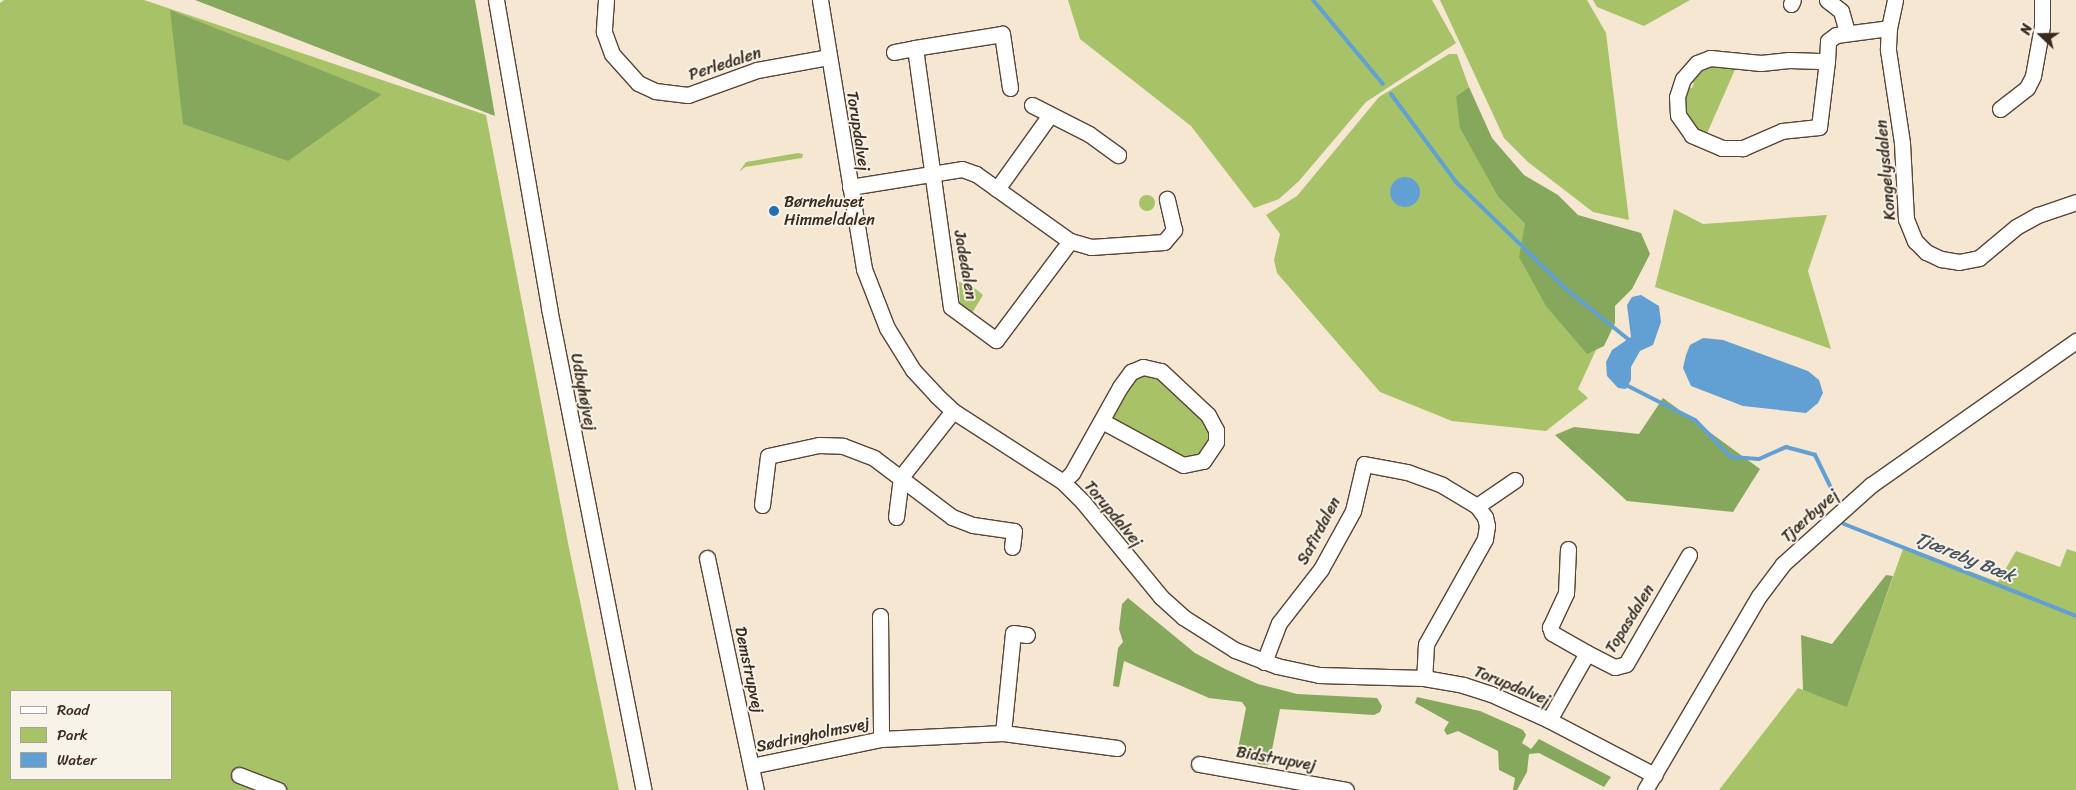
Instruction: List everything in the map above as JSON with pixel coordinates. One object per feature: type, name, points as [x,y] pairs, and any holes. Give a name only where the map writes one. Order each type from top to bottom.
[{"type":"street","name":"Udbyhøjvej","points":[[496,0],[553,327],[644,790]]},
{"type":"street","name":"Perledalen","points":[[606,0],[604,32],[612,54],[638,83],[655,91],[688,95],[757,70],[828,57]]},
{"type":"street","name":"Torupdalvej","points":[[820,0],[864,269],[874,301],[913,370],[953,411],[1063,482],[1083,502],[1161,597],[1183,617],[1235,650],[1264,662],[1319,675],[1424,678],[1491,694],[1549,720],[1654,775]]},
{"type":"street","points":[[1827,0],[1841,11],[1847,32]]},
{"type":"street","name":"Kongelysdalen","points":[[1895,0],[1888,28],[1888,50],[1902,143],[1906,219],[1915,241],[1926,252],[1960,262],[1979,258],[2016,227],[2038,215],[2076,202]]},
{"type":"street","points":[[2000,109],[2027,88],[2033,76],[2042,26],[2042,0]]},
{"type":"street","points":[[1827,61],[1789,60],[1761,64],[1710,58],[1696,63],[1682,79],[1677,97],[1678,115],[1692,135],[1722,148],[1743,148],[1782,131],[1819,127],[1827,61],[1828,41],[1847,32],[1888,28]]},
{"type":"street","points":[[894,52],[1002,34],[1010,88]]},
{"type":"street","name":"Jadedalen","points":[[915,48],[951,307],[996,340],[1070,241]]},
{"type":"street","points":[[1032,105],[1088,134],[1118,155]]},
{"type":"street","points":[[997,189],[1050,114]]},
{"type":"street","points":[[850,187],[962,169],[976,174],[1070,241],[1091,247],[1164,242],[1174,230],[1167,199]]},
{"type":"street","name":"Tjærbyvej","points":[[1645,790],[1759,596],[1783,564],[1872,485],[2076,341]]},
{"type":"street","points":[[1063,482],[1072,473],[1102,421],[1132,372],[1143,367],[1153,368],[1161,372],[1208,415],[1216,430],[1216,442],[1203,461],[1183,466],[1102,421]]},
{"type":"street","points":[[896,517],[901,477],[953,411]]},
{"type":"street","points":[[762,505],[768,456],[819,445],[858,450],[901,477],[952,517],[973,524],[1014,530],[1012,547]]},
{"type":"street","name":"Safirdalen","points":[[1264,662],[1279,623],[1321,569],[1353,511],[1364,464],[1407,472],[1442,486],[1477,506]]},
{"type":"street","points":[[1424,678],[1429,638],[1485,539],[1487,526],[1477,506],[1515,480]]},
{"type":"street","name":"Topasdalen","points":[[1568,549],[1566,593],[1550,627],[1552,633],[1615,667],[1626,664],[1689,555]]},
{"type":"street","name":"Demstrupvej","points":[[707,558],[756,790]]},
{"type":"street","name":"Sødringholmsvej","points":[[880,616],[881,739]]},
{"type":"street","points":[[1003,733],[1013,633],[1027,635]]},
{"type":"street","name":"Topasdalen","points":[[1549,720],[1587,652]]},
{"type":"street","name":"Sødringholmsvej","points":[[751,766],[881,739],[1003,733],[1117,748]]},
{"type":"street","name":"Bidstrupvej","points":[[1199,764],[1346,790]]},
{"type":"street","points":[[239,775],[278,790]]},
{"type":"green space","points":[[4,0],[144,0],[486,115],[569,548],[619,790],[0,790],[0,3]]},
{"type":"green space","points":[[195,0],[475,0],[495,116]]},
{"type":"green space","points":[[1068,0],[1432,0],[1456,43],[1366,102],[1299,181],[1279,199],[1254,208],[1191,126],[1080,39]]},
{"type":"green space","points":[[1440,0],[1587,0],[1606,33],[1629,220],[1593,212],[1528,162],[1504,138]]},
{"type":"green space","points":[[1593,0],[1690,0],[1644,26],[1597,7]]},
{"type":"green space","points":[[170,10],[382,94],[288,161],[183,124]]},
{"type":"green space","points":[[1449,54],[1457,54],[1469,87],[1456,96],[1499,198],[1525,224],[1606,328],[1578,389],[1588,398],[1546,431],[1452,421],[1380,392],[1277,273],[1274,260],[1280,234],[1266,215],[1297,196],[1379,97]]},
{"type":"green space","points":[[1710,63],[1737,65],[1705,138],[1684,116],[1683,93],[1685,85],[1692,88],[1694,83],[1688,80],[1691,74]]},
{"type":"green space","points":[[1469,87],[1492,138],[1524,175],[1558,195],[1578,215],[1641,233],[1650,254],[1632,289],[1615,306],[1615,323],[1604,346],[1587,354],[1546,306],[1519,257],[1525,224],[1499,198],[1460,128],[1456,96]]},
{"type":"green space","points":[[798,153],[803,154],[802,158],[745,167],[739,172],[746,162]]},
{"type":"green space","points":[[1147,195],[1155,203],[1147,211],[1139,203]]},
{"type":"green space","points":[[1674,209],[1703,224],[1827,215],[1808,271],[1831,349],[1655,287]]},
{"type":"green space","points":[[959,282],[972,286],[983,295],[972,313],[960,304]]},
{"type":"green space","points":[[1139,374],[1157,375],[1202,415],[1211,436],[1204,453],[1187,461],[1111,418],[1128,382]]},
{"type":"green space","points":[[1663,398],[1760,469],[1733,512],[1627,501],[1555,435],[1574,427],[1639,434]]},
{"type":"green space","points":[[1904,546],[1998,582],[2016,551],[2060,567],[2067,549],[2076,552],[2076,790],[1719,790],[1798,688],[1847,706]]},
{"type":"green space","points":[[1886,575],[1893,576],[1847,707],[1803,690],[1801,635],[1832,644]]},
{"type":"green space","points":[[1128,598],[1195,653],[1258,684],[1297,694],[1377,698],[1382,706],[1380,712],[1374,715],[1280,709],[1269,765],[1258,764],[1251,751],[1238,749],[1246,708],[1242,702],[1209,698],[1124,661],[1119,687],[1113,686],[1118,648],[1123,642],[1119,629],[1122,604]]},
{"type":"green space","points":[[1417,697],[1480,711],[1523,730],[1526,735],[1522,743],[1531,749],[1539,739],[1611,777],[1604,787],[1539,753],[1529,754],[1527,772],[1517,790],[1513,790],[1515,778],[1499,770],[1498,751],[1458,731],[1447,735],[1444,730],[1449,722],[1415,703]]},
{"type":"water","points":[[1405,177],[1411,178],[1419,186],[1419,198],[1411,206],[1405,207],[1399,206],[1391,198],[1390,192],[1391,186],[1399,178]]},
{"type":"water","points":[[1641,295],[1659,306],[1661,322],[1653,345],[1640,351],[1631,367],[1631,380],[1626,389],[1618,388],[1607,376],[1606,362],[1612,350],[1631,337],[1627,305],[1632,297]]},
{"type":"water","points":[[1703,338],[1723,340],[1808,371],[1819,380],[1823,393],[1818,403],[1806,413],[1743,406],[1691,386],[1683,368],[1686,355],[1690,345]]},
{"type":"waterway","points":[[1313,0],[1383,84]]},
{"type":"waterway","points":[[1391,94],[1456,182],[1566,289],[1628,339]]},
{"type":"waterway","name":"Tjæreby Bæk","points":[[1628,386],[1695,420],[1731,457],[1759,459],[1786,447],[1815,455],[1836,498]]},
{"type":"waterway","name":"Tjæreby Bæk","points":[[1844,524],[2076,616]]},
{"type":"place","name":"Børnehuset Himmeldalen","points":[[774,211]]}]
